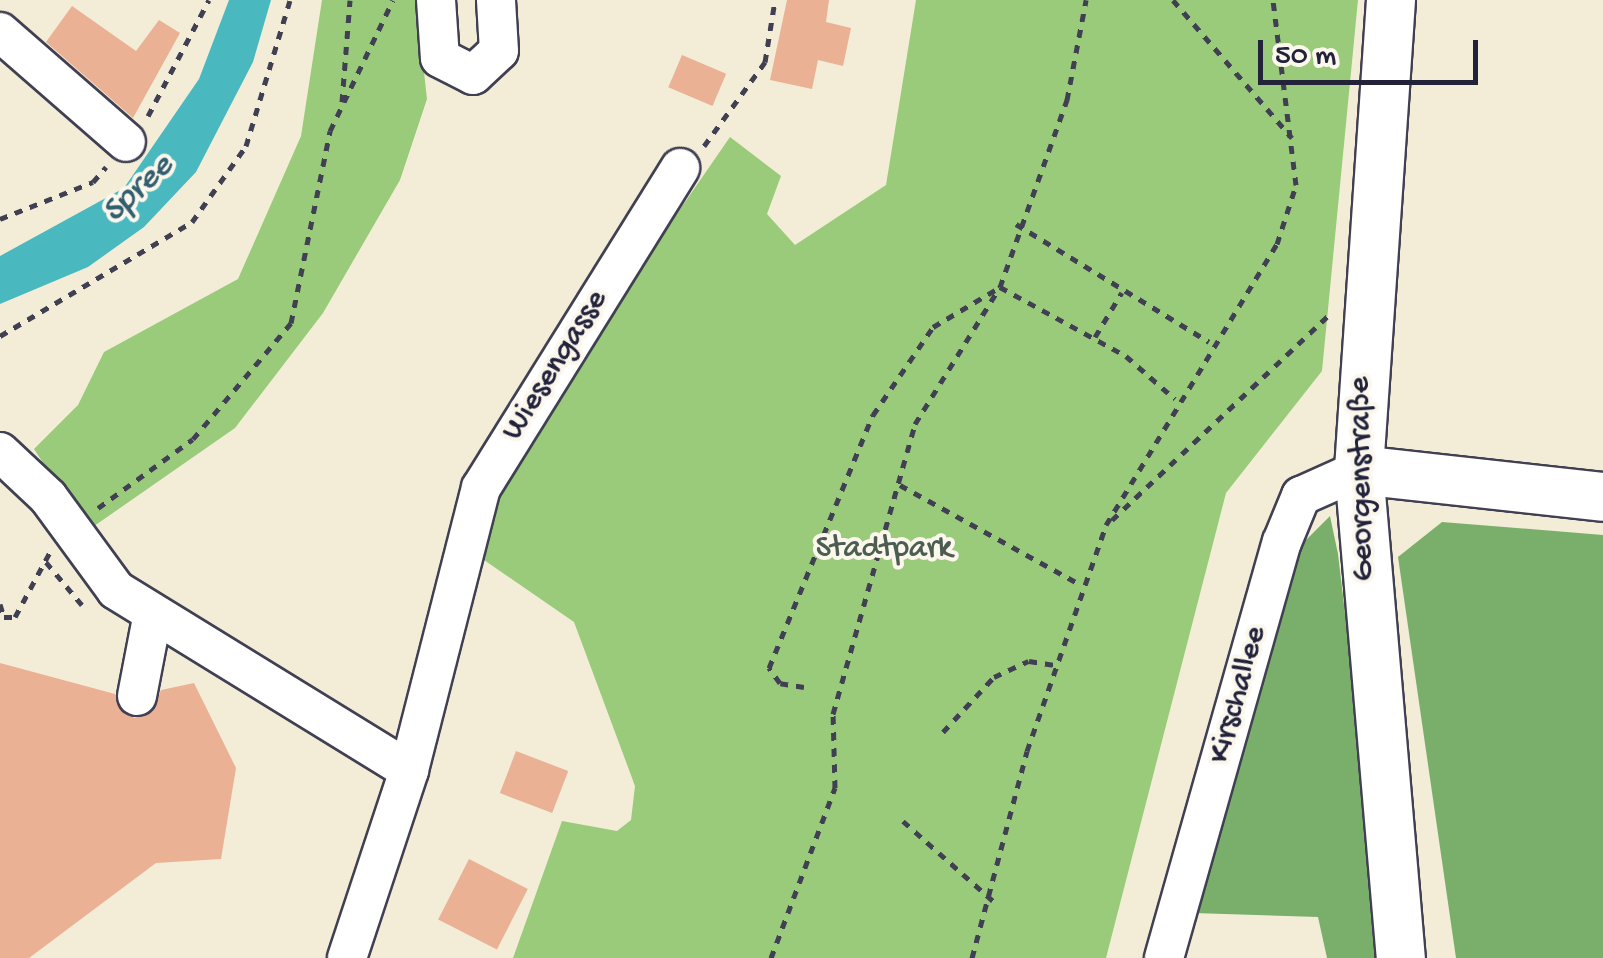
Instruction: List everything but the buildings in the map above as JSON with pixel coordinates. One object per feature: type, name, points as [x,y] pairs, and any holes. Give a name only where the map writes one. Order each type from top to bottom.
[{"type":"main road","name":"Georgenstraße","points":[[1390,0],[1366,307],[1359,470],[1402,958]]},
{"type":"main road","points":[[1359,470],[1603,496]]},
{"type":"street","points":[[436,0],[440,58],[473,75],[499,50],[496,0]]},
{"type":"street","points":[[0,32],[126,142]]},
{"type":"street","name":"Wiesengasse","points":[[346,958],[409,770],[481,488],[680,168]]},
{"type":"street","points":[[0,452],[116,590],[152,618],[409,770]]},
{"type":"street","name":"Kirschallee","points":[[1164,958],[1282,542],[1302,496],[1359,470]]},
{"type":"street","points":[[138,696],[152,618]]},
{"type":"path","points":[[0,336],[192,222],[246,146],[290,0]]},
{"type":"path","points":[[0,604],[2,618],[15,617],[69,530],[193,439],[273,353],[301,297],[341,108],[350,0]]},
{"type":"path","points":[[341,108],[394,0]]},
{"type":"path","points":[[680,168],[722,130],[765,62],[775,0]]},
{"type":"path","points":[[771,958],[834,788],[833,714],[915,424],[1000,287],[1016,224],[1066,100],[1086,0]]},
{"type":"path","points":[[1173,0],[1294,140]]},
{"type":"path","points":[[972,958],[993,901],[1056,665],[1106,525],[1174,399],[1276,244],[1296,185],[1294,140],[1273,0]]},
{"type":"path","points":[[1016,224],[1209,342]]},
{"type":"path","points":[[1000,287],[1095,337],[1174,399]]},
{"type":"path","points":[[804,687],[780,683],[769,668],[873,414],[933,327],[1000,287]]},
{"type":"path","points":[[1095,337],[1122,292]]},
{"type":"path","points":[[1106,525],[1320,316],[1366,307]]},
{"type":"path","points":[[900,485],[1082,585]]},
{"type":"path","points":[[944,732],[994,677],[1029,662],[1056,665]]},
{"type":"path","points":[[903,821],[993,901]]},
{"type":"green space","points":[[322,0],[416,0],[427,99],[400,180],[323,313],[235,428],[87,531],[34,449],[78,405],[104,352],[238,279],[301,136]]},
{"type":"green space","name":"Stadtpark","points":[[916,0],[1358,0],[1322,371],[1226,493],[1106,958],[513,958],[562,821],[617,831],[631,820],[635,786],[574,622],[471,551],[486,490],[730,137],[781,176],[767,214],[795,245],[886,185]]},
{"type":"green space","points":[[1330,516],[1338,554],[1386,958],[1327,958],[1318,917],[1193,913],[1300,546]]},
{"type":"green space","points":[[1442,522],[1603,535],[1603,958],[1456,958],[1398,557]]},
{"type":"water","name":"Spree","points":[[229,0],[271,0],[253,62],[196,172],[144,227],[88,267],[0,304],[0,256],[124,188],[199,79]]}]
